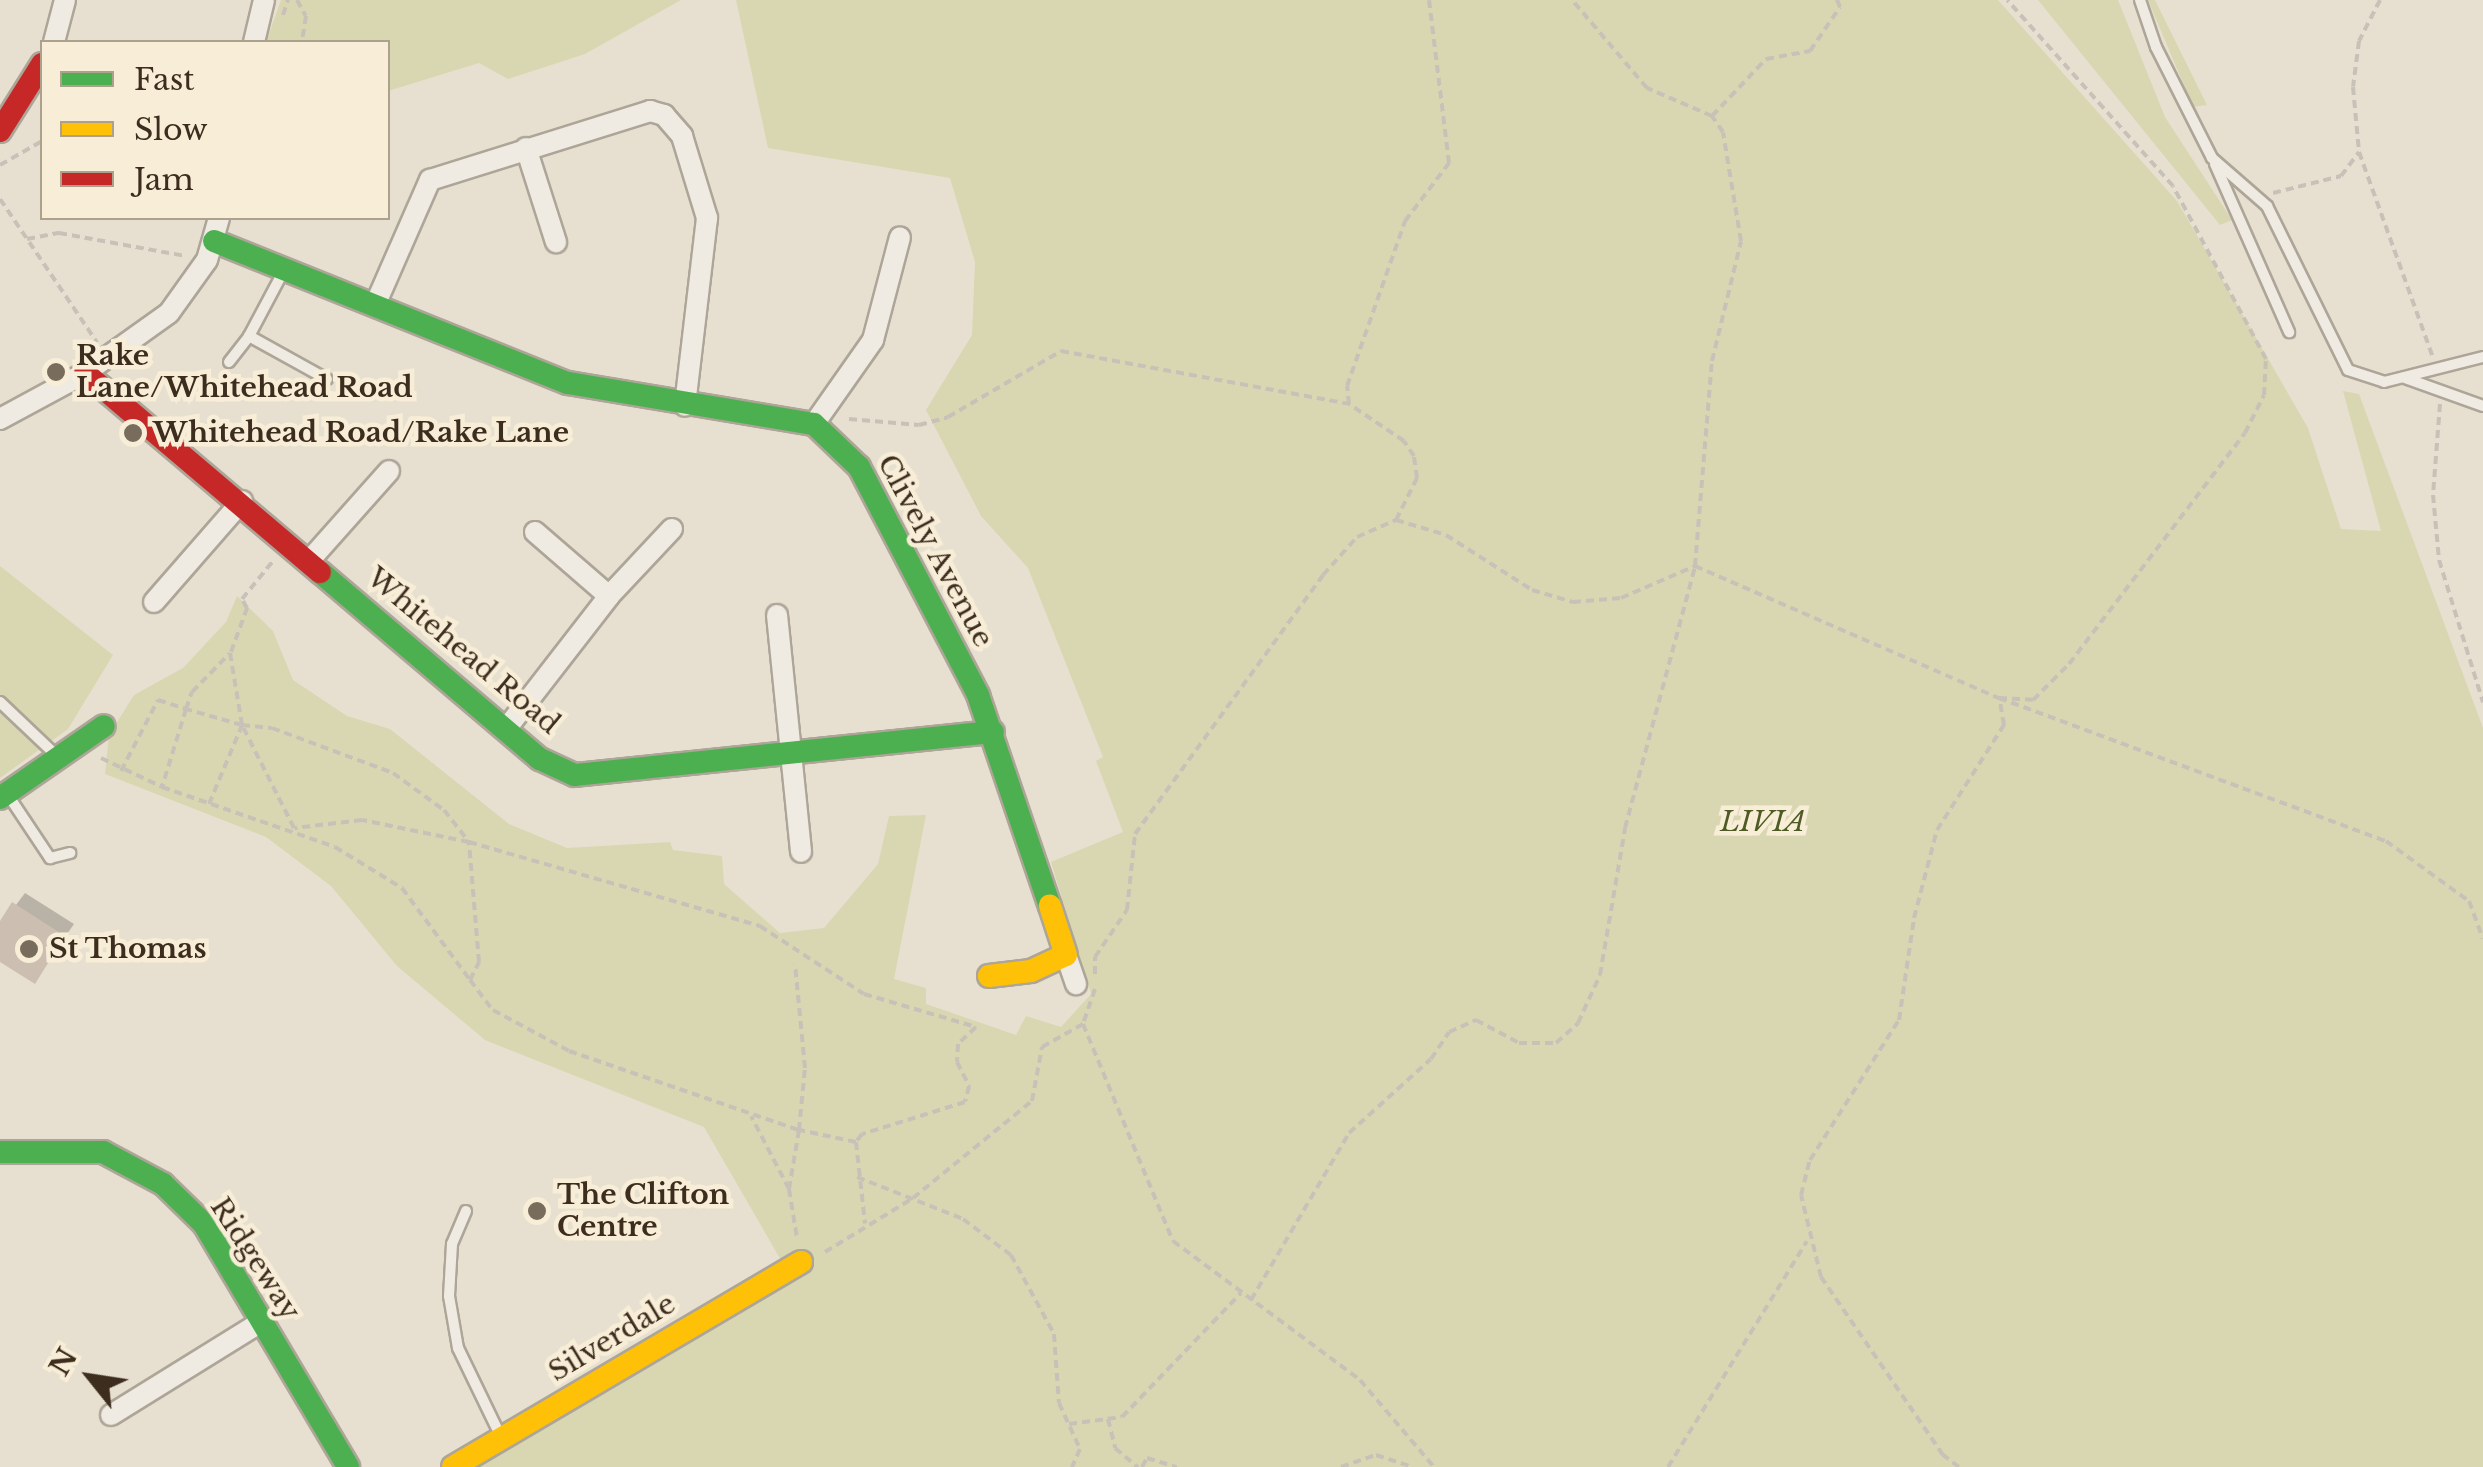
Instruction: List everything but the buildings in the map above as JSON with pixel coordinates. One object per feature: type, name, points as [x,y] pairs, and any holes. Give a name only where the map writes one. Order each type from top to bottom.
[{"type":"street","points":[[55,40],[65,0]]},
{"type":"street","points":[[254,40],[264,0]]},
{"type":"street","points":[[0,131],[40,67]]},
{"type":"street","points":[[375,305],[430,180],[650,111],[674,122],[707,218],[686,406]]},
{"type":"street","points":[[526,148],[556,242]]},
{"type":"street","points":[[0,420],[108,359],[180,302],[210,251],[218,220]]},
{"type":"street","points":[[210,251],[285,270],[568,383],[686,406],[817,421],[872,340],[900,237]]},
{"type":"street","name":"Whitehead Road","points":[[85,374],[180,458],[242,502],[540,759],[575,775],[994,732]]},
{"type":"street","name":"Clively Avenue","points":[[817,421],[859,466],[994,732],[1066,955]]},
{"type":"street","points":[[310,560],[389,471]]},
{"type":"street","points":[[154,602],[242,502]]},
{"type":"street","points":[[506,729],[609,596],[672,529]]},
{"type":"street","points":[[534,532],[609,596]]},
{"type":"street","points":[[777,615],[801,852]]},
{"type":"street","points":[[4,796],[104,726]]},
{"type":"street","points":[[989,976],[1030,971],[1066,955],[1085,984]]},
{"type":"street","name":"Ridgeway","points":[[0,1152],[70,1147],[104,1152],[162,1184],[204,1224],[348,1467]]},
{"type":"street","name":"Silverdale","points":[[453,1467],[800,1262]]},
{"type":"street","points":[[111,1415],[261,1322]]},
{"type":"lane","points":[[2140,0],[2156,47],[2212,158],[2289,332]]},
{"type":"lane","points":[[2212,158],[2267,206],[2348,370],[2384,382],[2483,357]]},
{"type":"lane","points":[[229,362],[285,270]]},
{"type":"lane","points":[[248,336],[327,380]]},
{"type":"lane","points":[[2404,378],[2483,406]]},
{"type":"lane","points":[[0,702],[60,760]]},
{"type":"lane","points":[[4,796],[50,858],[70,854]]},
{"type":"lane","points":[[466,1211],[452,1244],[452,1314],[458,1348],[502,1438]]},
{"type":"path","points":[[297,0],[306,16],[302,40]]},
{"type":"path","points":[[1349,404],[1352,363],[1376,318],[1406,221],[1449,163],[1430,0]]},
{"type":"path","points":[[1250,1300],[1349,1133],[1431,1059],[1450,1032],[1476,1020],[1519,1044],[1556,1043],[1578,1023],[1600,975],[1625,828],[1695,566],[1712,361],[1741,242],[1737,188],[1724,132],[1712,116],[1648,88],[1572,0]]},
{"type":"path","points":[[1712,116],[1766,59],[1810,51],[1840,7],[1837,0]]},
{"type":"path","points":[[1999,698],[2033,700],[2069,664],[2245,432],[2264,395],[2266,359],[2174,186],[2007,0]]},
{"type":"path","points":[[2380,0],[2359,42],[2354,87],[2359,152],[2435,371]]},
{"type":"path","points":[[0,165],[40,142]]},
{"type":"path","points":[[2255,196],[2341,176],[2359,152]]},
{"type":"path","points":[[0,199],[108,359]]},
{"type":"path","points":[[27,240],[59,233],[210,251]]},
{"type":"path","points":[[752,1116],[789,1190],[804,1269],[866,1224],[913,1198],[1032,1101],[1042,1046],[1083,1024],[1096,999],[1085,984],[1095,957],[1127,910],[1134,834],[1323,574],[1357,537],[1396,520],[1417,478],[1414,456],[1404,441],[1349,404],[1157,370],[1122,357],[1062,351],[948,418],[919,425],[817,421]]},
{"type":"path","points":[[2439,392],[2433,495],[2439,560],[2483,702]]},
{"type":"path","points":[[1396,520],[1446,535],[1532,590],[1573,602],[1621,598],[1695,566],[1999,698],[2386,840],[2469,902],[2483,940]]},
{"type":"path","points":[[162,787],[192,692],[230,653],[246,608],[242,598],[288,542]]},
{"type":"path","points":[[230,653],[242,725],[294,828]]},
{"type":"path","points":[[1958,1467],[1943,1455],[1821,1277],[1807,1241],[1801,1195],[1810,1160],[1900,1020],[1914,918],[1937,830],[2004,725],[1999,698]]},
{"type":"path","points":[[121,771],[158,700],[242,725],[272,728],[392,773],[444,810],[470,842],[479,962],[470,980]]},
{"type":"path","points":[[209,804],[242,725]]},
{"type":"path","points":[[80,745],[121,771],[162,787],[294,828],[402,888],[492,1010],[569,1051],[731,1102],[752,1116],[856,1142]]},
{"type":"path","points":[[294,828],[362,820],[470,842],[760,926],[864,994],[976,1027],[958,1044],[957,1062],[969,1086],[965,1102],[862,1134],[856,1142],[866,1224]]},
{"type":"path","points":[[789,1190],[805,1068],[795,964]]},
{"type":"path","points":[[1083,1024],[1172,1241],[1360,1380],[1434,1467]]},
{"type":"path","points":[[858,1177],[963,1220],[1011,1254],[1054,1334],[1060,1403],[1080,1449],[1072,1467]]},
{"type":"path","points":[[1668,1467],[1807,1241]]},
{"type":"path","points":[[1069,1424],[1122,1417],[1241,1293]]},
{"type":"path","points":[[1108,1418],[1114,1448],[1140,1467],[1147,1458],[1177,1467]]},
{"type":"path","points":[[1341,1467],[1376,1455],[1413,1467]]},
{"type":"green space","points":[[281,0],[681,0],[585,54],[508,79],[479,63],[390,90],[390,40],[267,40]]},
{"type":"green space","name":"LIVIA","points":[[736,0],[1998,0],[2177,201],[2308,428],[2341,529],[2381,531],[2343,391],[2359,394],[2483,728],[2483,1467],[479,1467],[793,1281],[704,1127],[485,1040],[397,966],[331,886],[266,837],[105,774],[109,735],[134,695],[183,668],[226,622],[237,596],[273,631],[293,680],[347,716],[390,729],[509,824],[567,848],[670,842],[673,850],[722,856],[724,884],[780,933],[824,928],[878,864],[889,816],[926,815],[894,979],[926,988],[926,1004],[1016,1035],[1026,1016],[1061,1027],[1091,994],[1051,862],[1123,832],[1096,761],[1103,757],[1028,568],[981,516],[926,410],[972,335],[975,262],[950,178],[768,148]]},
{"type":"green space","points":[[2038,0],[2118,0],[2165,117],[2232,220],[2220,225]]},
{"type":"green space","points":[[2148,0],[2155,0],[2207,105],[2193,107]]},
{"type":"green space","points":[[0,566],[113,655],[68,729],[0,778]]},
{"type":"traffic: fast","points":[[214,241],[568,383],[814,424],[859,467],[978,695],[1050,906]]},
{"type":"traffic: fast","points":[[320,572],[540,759],[575,775],[993,732]]},
{"type":"traffic: fast","points":[[0,798],[104,726]]},
{"type":"traffic: fast","points":[[0,1152],[103,1152],[163,1184],[204,1224],[348,1467]]},
{"type":"traffic: slow","points":[[989,976],[1031,971],[1066,955],[1050,906]]},
{"type":"traffic: slow","points":[[453,1467],[801,1262]]},
{"type":"traffic: jam","points":[[0,131],[40,67]]},
{"type":"traffic: jam","points":[[85,373],[320,572]]},
{"type":"place","name":"Rake Lane/Whitehead Road","points":[[56,372]]},
{"type":"place","name":"Whitehead Road/Rake Lane","points":[[133,433]]},
{"type":"place","name":"St Thomas","points":[[29,949]]},
{"type":"place","name":"The Clifton Centre","points":[[537,1211]]}]
